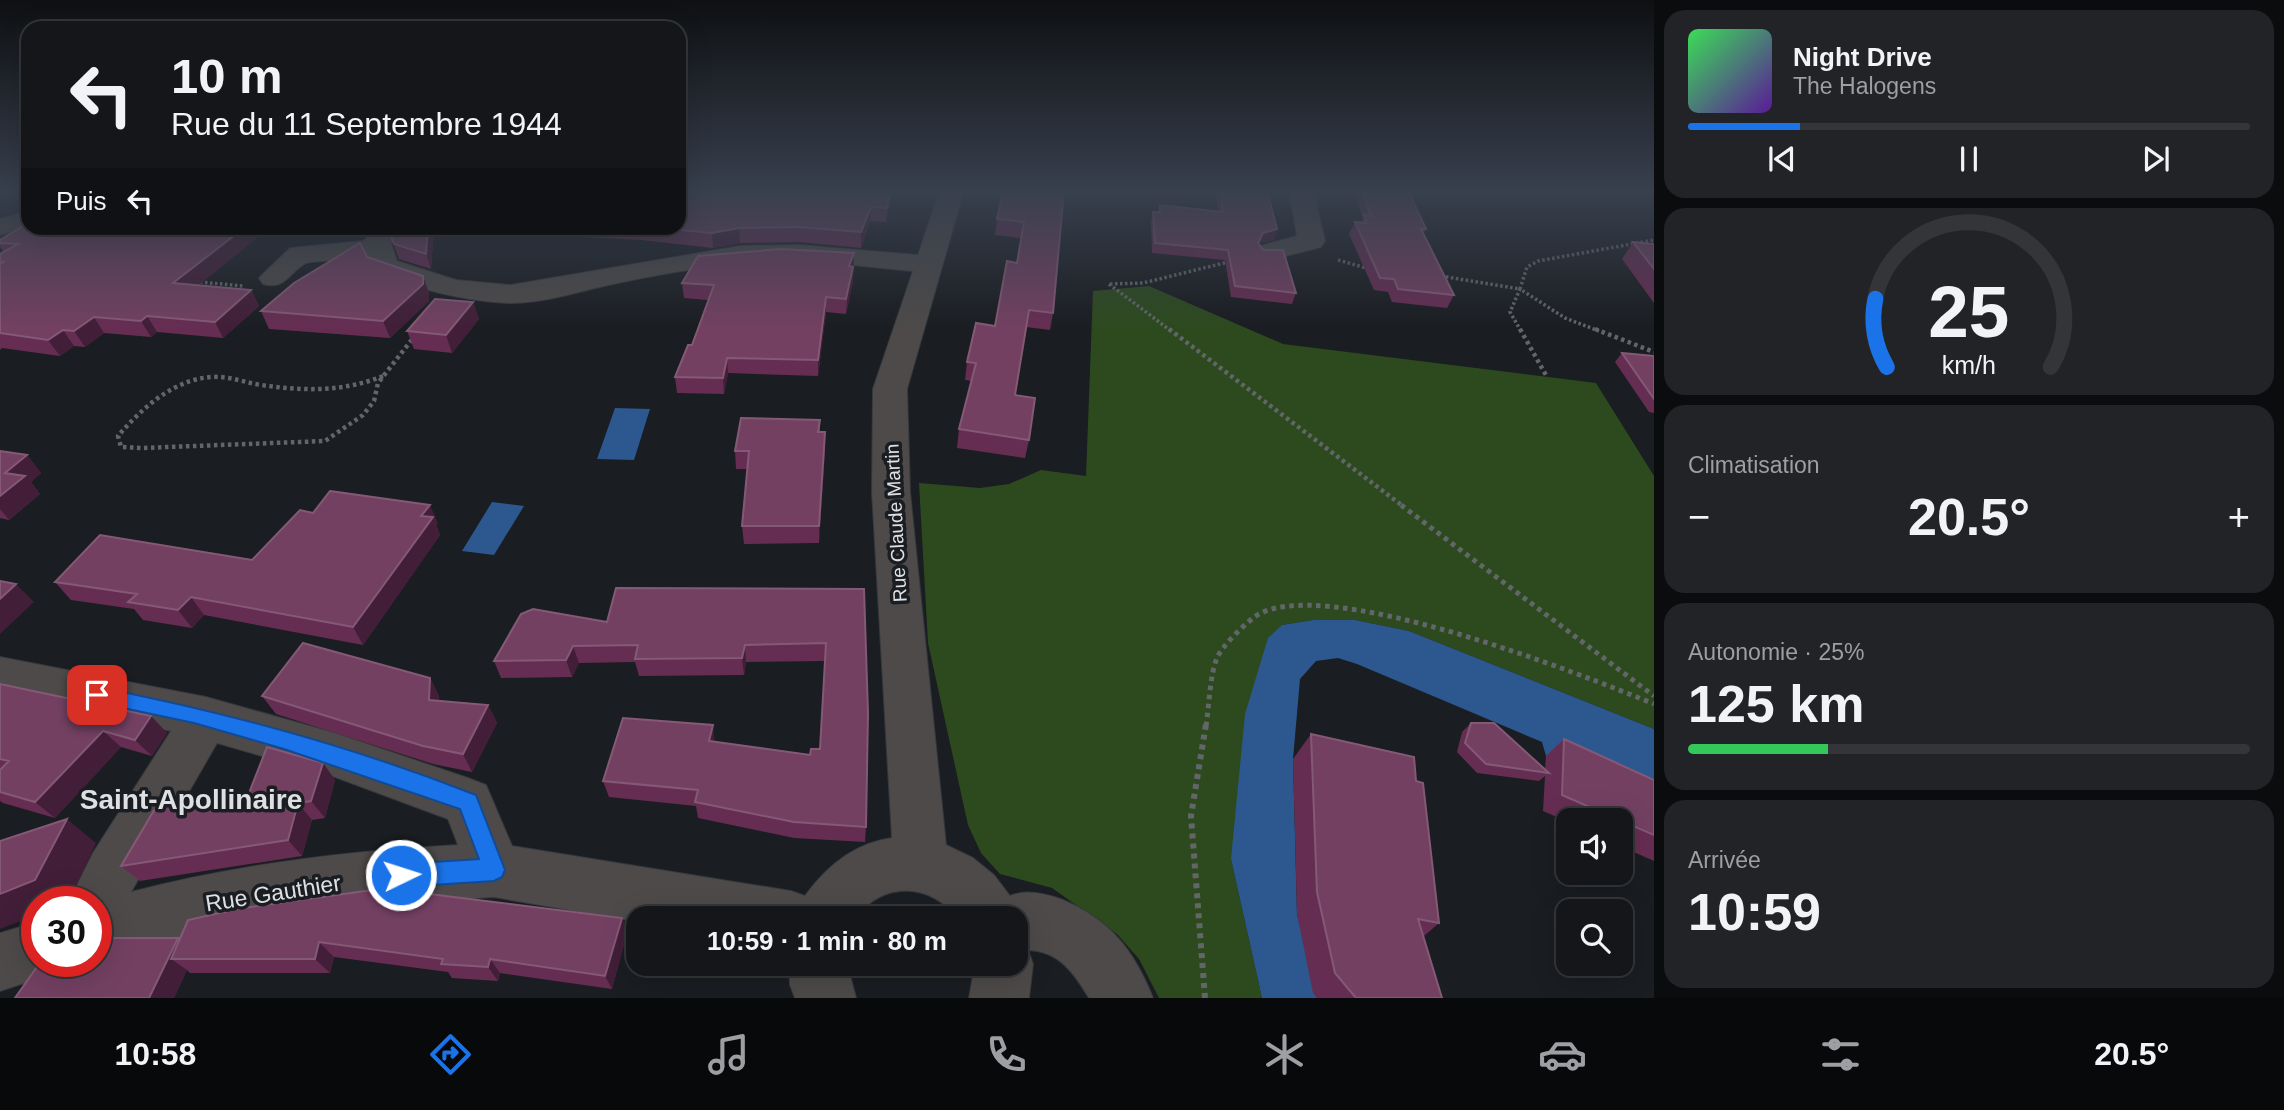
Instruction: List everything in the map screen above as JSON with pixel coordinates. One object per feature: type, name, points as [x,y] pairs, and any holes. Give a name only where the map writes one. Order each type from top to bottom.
[{"type":"street","points":[[273,278],[300,254],[334,254],[386,237],[385,266],[427,282],[456,289],[511,294],[554,289],[678,263],[740,254],[799,253],[929,264]]},
{"type":"street","name":"Rue Claude Martin","points":[[924,864],[919,845],[891,492],[890,388],[938,237]]},
{"type":"street","points":[[1270,251],[1311,241],[1310,237]]},
{"type":"street","points":[[0,676],[206,718],[335,755],[468,802],[494,870]]},
{"type":"street","points":[[106,886],[206,718]]},
{"type":"street","points":[[830,906],[851,880],[873,868],[898,863],[924,864],[946,872],[967,886],[985,906]]},
{"type":"street","name":"Rue Gauthier","points":[[112,927],[253,893],[378,877],[494,870],[712,906]]},
{"type":"street","points":[[1028,921],[1043,920],[1067,928],[1087,945],[1123,998]]},
{"type":"street","points":[[0,962],[21,956]]},
{"type":"street","points":[[819,976],[826,998]]},
{"type":"street","points":[[999,998],[1002,976]]},
{"type":"path","points":[[1547,377],[1510,312],[1527,267],[1538,261],[1654,240]]},
{"type":"path","points":[[1311,241],[1336,259],[1369,269]]},
{"type":"path","points":[[1270,251],[1143,284],[1109,284],[1654,696]]},
{"type":"path","points":[[1437,276],[1520,289],[1565,317],[1654,352]]},
{"type":"path","points":[[192,282],[247,286],[273,278]]},
{"type":"path","points":[[383,376],[367,384],[320,390],[266,386],[212,376],[186,381],[133,417],[118,436],[121,447],[142,448],[325,441],[363,415],[374,401],[378,383],[383,376],[402,349],[456,289]]},
{"type":"path","points":[[1205,998],[1191,816],[1217,657],[1254,617],[1292,605],[1340,609],[1436,626],[1563,667],[1654,704]]},
{"type":"green space","points":[[1149,286],[1283,344],[1596,383],[1654,476],[1654,729],[1409,631],[1355,620],[1313,620],[1282,625],[1231,859],[1262,998],[1159,998],[1139,959],[1117,934],[1052,888],[1000,874],[981,853],[968,825],[928,643],[919,483],[980,488],[1009,484],[1041,470],[1086,476],[1093,291]]},
{"type":"water","points":[[615,408],[650,409],[634,460],[597,459]]},
{"type":"water","points":[[492,502],[524,506],[494,555],[462,551]]},
{"type":"water","points":[[1313,620],[1355,620],[1409,631],[1654,729],[1654,806],[1546,756],[1542,742],[1357,664],[1338,658],[1316,661],[1300,679],[1293,759],[1297,914],[1317,998],[1262,998],[1231,859],[1245,714],[1268,638],[1282,625]]},
{"type":"building","points":[[6,237],[233,237],[173,283],[251,290],[215,322],[147,316],[141,321],[94,317],[74,331],[63,330],[48,340],[0,333],[0,264],[3,262],[0,262],[0,254],[18,244],[0,243]]},
{"type":"building","points":[[391,237],[427,237],[426,254],[394,244]]},
{"type":"building","points":[[1022,237],[1060,237],[1053,313],[1029,310],[1015,395],[1035,398],[1029,440],[959,429],[976,363],[967,362],[976,323],[995,326],[1007,261],[1017,263]]},
{"type":"building","points":[[1155,237],[1261,237],[1258,243],[1263,250],[1283,250],[1296,293],[1235,286],[1228,250],[1155,243]]},
{"type":"building","points":[[1362,237],[1425,237],[1454,295],[1398,289],[1394,279],[1380,278]]},
{"type":"building","points":[[1633,242],[1654,244],[1654,269]]},
{"type":"building","points":[[360,243],[367,257],[423,276],[423,284],[383,321],[261,311],[294,283]]},
{"type":"building","points":[[781,249],[854,253],[849,266],[853,267],[846,299],[826,297],[818,360],[727,358],[723,378],[675,377],[688,345],[692,345],[714,285],[682,283],[698,256]]},
{"type":"building","points":[[435,299],[473,302],[446,335],[407,331]]},
{"type":"building","points":[[1622,353],[1654,356],[1654,399]]},
{"type":"building","points":[[741,418],[820,420],[818,432],[825,432],[819,526],[742,526],[749,451],[735,451]]},
{"type":"building","points":[[0,451],[27,455],[5,473],[25,476],[0,496]]},
{"type":"building","points":[[330,491],[430,505],[421,516],[433,517],[353,627],[191,597],[178,610],[128,602],[137,594],[55,582],[100,535],[252,560],[300,510],[313,513]]},
{"type":"building","points":[[0,581],[16,584],[0,599]]},
{"type":"building","points":[[616,588],[864,589],[868,713],[866,827],[794,822],[695,802],[698,790],[603,781],[623,718],[713,725],[709,741],[810,755],[811,749],[820,749],[826,643],[745,645],[742,658],[635,659],[638,645],[573,646],[566,660],[494,661],[521,614],[533,609],[607,622]]},
{"type":"building","points":[[303,643],[430,678],[429,700],[488,705],[463,754],[423,746],[262,696]]},
{"type":"building","points":[[0,684],[151,716],[135,740],[103,731],[35,802],[0,792],[0,770],[9,761],[0,759]]},
{"type":"building","points":[[1471,723],[1494,723],[1549,773],[1486,764],[1465,743]]},
{"type":"building","points":[[1311,734],[1414,757],[1416,781],[1423,783],[1439,923],[1418,919],[1442,998],[1356,998],[1335,973],[1317,892]]},
{"type":"building","points":[[1564,739],[1654,780],[1654,835],[1633,826],[1633,808],[1592,808],[1562,795]]},
{"type":"building","points":[[267,747],[323,763],[311,801],[298,803],[288,840],[121,866],[159,802],[249,793]]},
{"type":"building","points":[[67,819],[35,880],[0,894],[0,841]]},
{"type":"building","points":[[397,890],[622,918],[605,976],[490,959],[488,967],[441,964],[443,959],[319,942],[315,959],[171,959],[188,920],[237,909],[365,891]]},
{"type":"building","points":[[112,938],[178,938],[149,998],[15,998],[30,977],[112,977]]},
{"type":"district","name":"Saint-Apollinaire","points":[[191,799]]},
{"type":"route","points":[[97,695],[194,715],[284,740],[468,802],[494,870],[401,875]]}]
